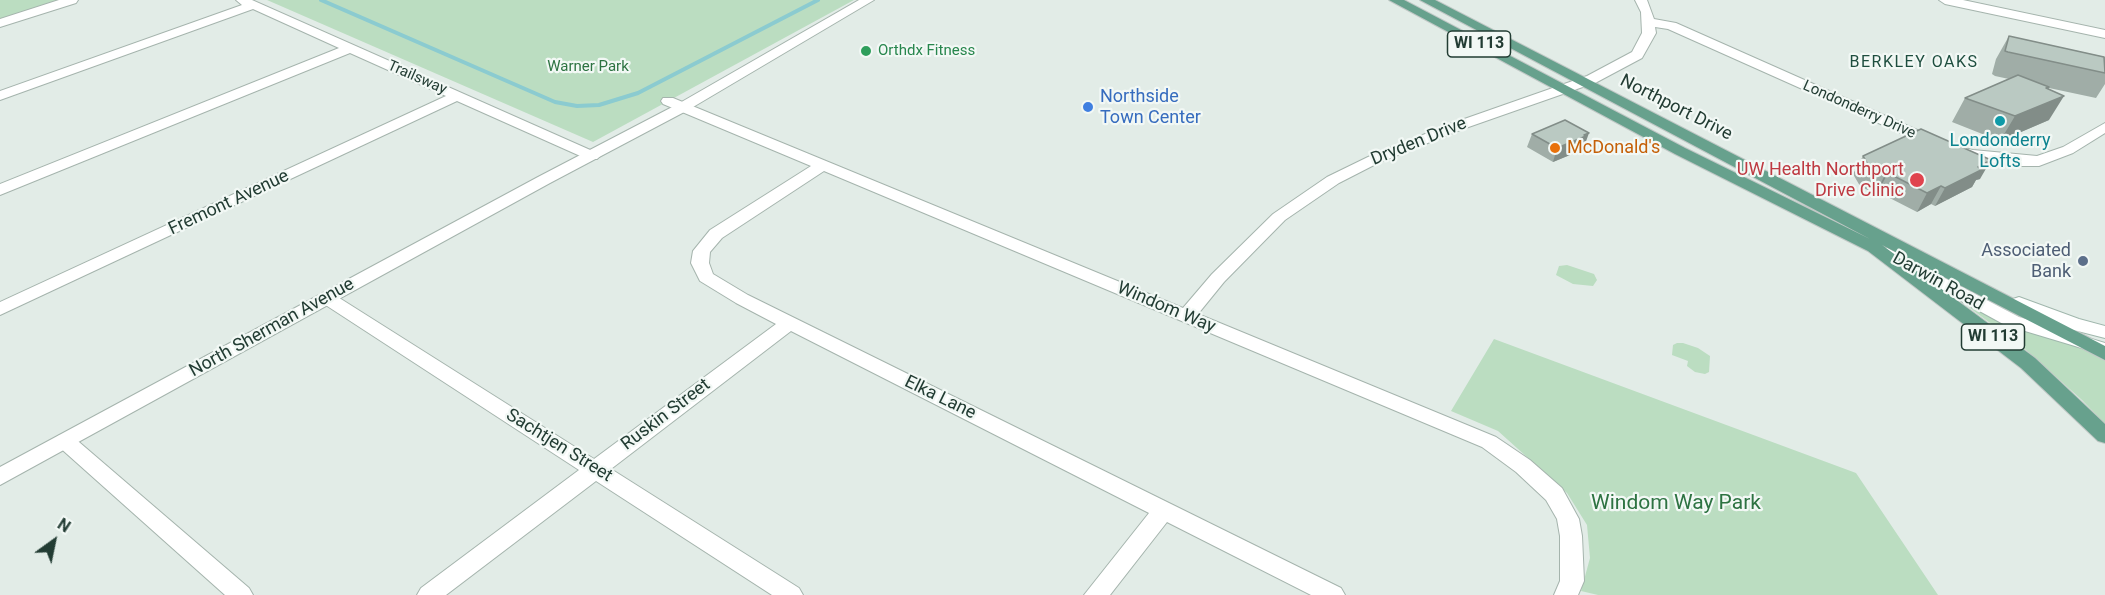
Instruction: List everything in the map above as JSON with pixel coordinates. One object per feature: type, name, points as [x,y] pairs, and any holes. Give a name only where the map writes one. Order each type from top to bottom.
[{"type":"main road","name":"Northport Drive","points":[[1395,0],[1680,151],[1874,247]]},
{"type":"main road","name":"Northport Drive","points":[[1426,0],[1971,283]]},
{"type":"main road","name":"WI 113","points":[[1874,247],[2028,363],[2105,436]]},
{"type":"main road","name":"WI 113","points":[[1971,283],[2100,350]]},
{"type":"street","points":[[0,23],[72,0]]},
{"type":"street","name":"North Sherman Avenue","points":[[0,477],[544,180],[586,153],[675,104],[740,72],[868,0]]},
{"type":"street","points":[[1641,0],[1647,12],[1648,22]]},
{"type":"street","points":[[1945,0],[2105,34]]},
{"type":"street","points":[[2016,0],[2018,15]]},
{"type":"street","points":[[0,96],[248,3]]},
{"type":"street","name":"Trailsway","points":[[248,3],[586,153]]},
{"type":"street","name":"Dryden Drive","points":[[1186,316],[1218,278],[1280,217],[1334,180],[1388,154],[1623,64],[1637,55],[1649,33],[1648,22]]},
{"type":"street","name":"Londonderry Drive","points":[[1648,22],[1671,26],[1946,148],[2018,161],[2039,161],[2068,150],[2105,127]]},
{"type":"street","points":[[0,190],[350,48]]},
{"type":"street","name":"Fremont Avenue","points":[[0,309],[457,96]]},
{"type":"street","name":"Windom Way","points":[[675,104],[1489,442],[1505,452],[1554,495],[1568,519],[1571,536],[1572,581],[1566,595]]},
{"type":"street","name":"Elka Lane","points":[[823,165],[716,234],[702,251],[700,263],[706,277],[789,323],[1333,595]]},
{"type":"street","name":"Darwin Road","points":[[1874,247],[2012,321],[2100,350]]},
{"type":"street","name":"Darwin Road","points":[[1971,283],[2041,313],[2105,332]]},
{"type":"street","name":"Sachtjen Street","points":[[327,298],[790,595]]},
{"type":"street","name":"Ruskin Street","points":[[429,595],[789,323]]},
{"type":"street","points":[[65,441],[240,595]]},
{"type":"street","points":[[1096,595],[1164,510]]},
{"type":"green space","points":[[0,0],[59,0],[0,19]]},
{"type":"green space","name":"Warner Park","points":[[267,0],[854,0],[593,142]]},
{"type":"green space","points":[[1567,265],[1594,274],[1597,280],[1593,286],[1573,284],[1556,275],[1559,266]]},
{"type":"green space","points":[[1958,299],[2042,335],[2081,348],[2105,361],[2105,424],[2026,350]]},
{"type":"green space","name":"Windom Way Park","points":[[1494,339],[1856,473],[1938,595],[1598,595],[1581,591],[1590,558],[1587,525],[1567,493],[1498,431],[1451,411]]},
{"type":"green space","points":[[1677,343],[1698,348],[1710,356],[1709,372],[1705,374],[1695,372],[1687,366],[1688,361],[1672,355],[1673,345]]},
{"type":"building","points":[[2009,36],[2104,57],[2105,73],[2005,51]]},
{"type":"building","points":[[2018,75],[2049,87],[2046,88],[2064,96],[2015,116],[1965,98]]},
{"type":"building","points":[[1565,120],[1589,133],[1557,148],[1532,134]]},
{"type":"building","points":[[1921,129],[1991,160],[1978,167],[1983,169],[1945,188],[1941,186],[1927,193],[1888,173],[1885,175],[1870,168],[1863,156]]},
{"type":"waterway","points":[[321,0],[555,102],[577,106],[599,105],[638,93],[818,0]]},
{"type":"place","name":"Orthdx Fitness","points":[[866,51]]},
{"type":"place","name":"Northside Town Center","points":[[1088,107]]},
{"type":"place","name":"Londonderry Lofts","points":[[2000,121]]},
{"type":"place","name":"McDonald's","points":[[1555,148]]},
{"type":"place","name":"UW Health Northport Drive Clinic","points":[[1917,180]]},
{"type":"place","name":"Associated Bank","points":[[2083,261]]},
{"type":"district","name":"BERKLEY OAKS","points":[[1914,63]]}]
